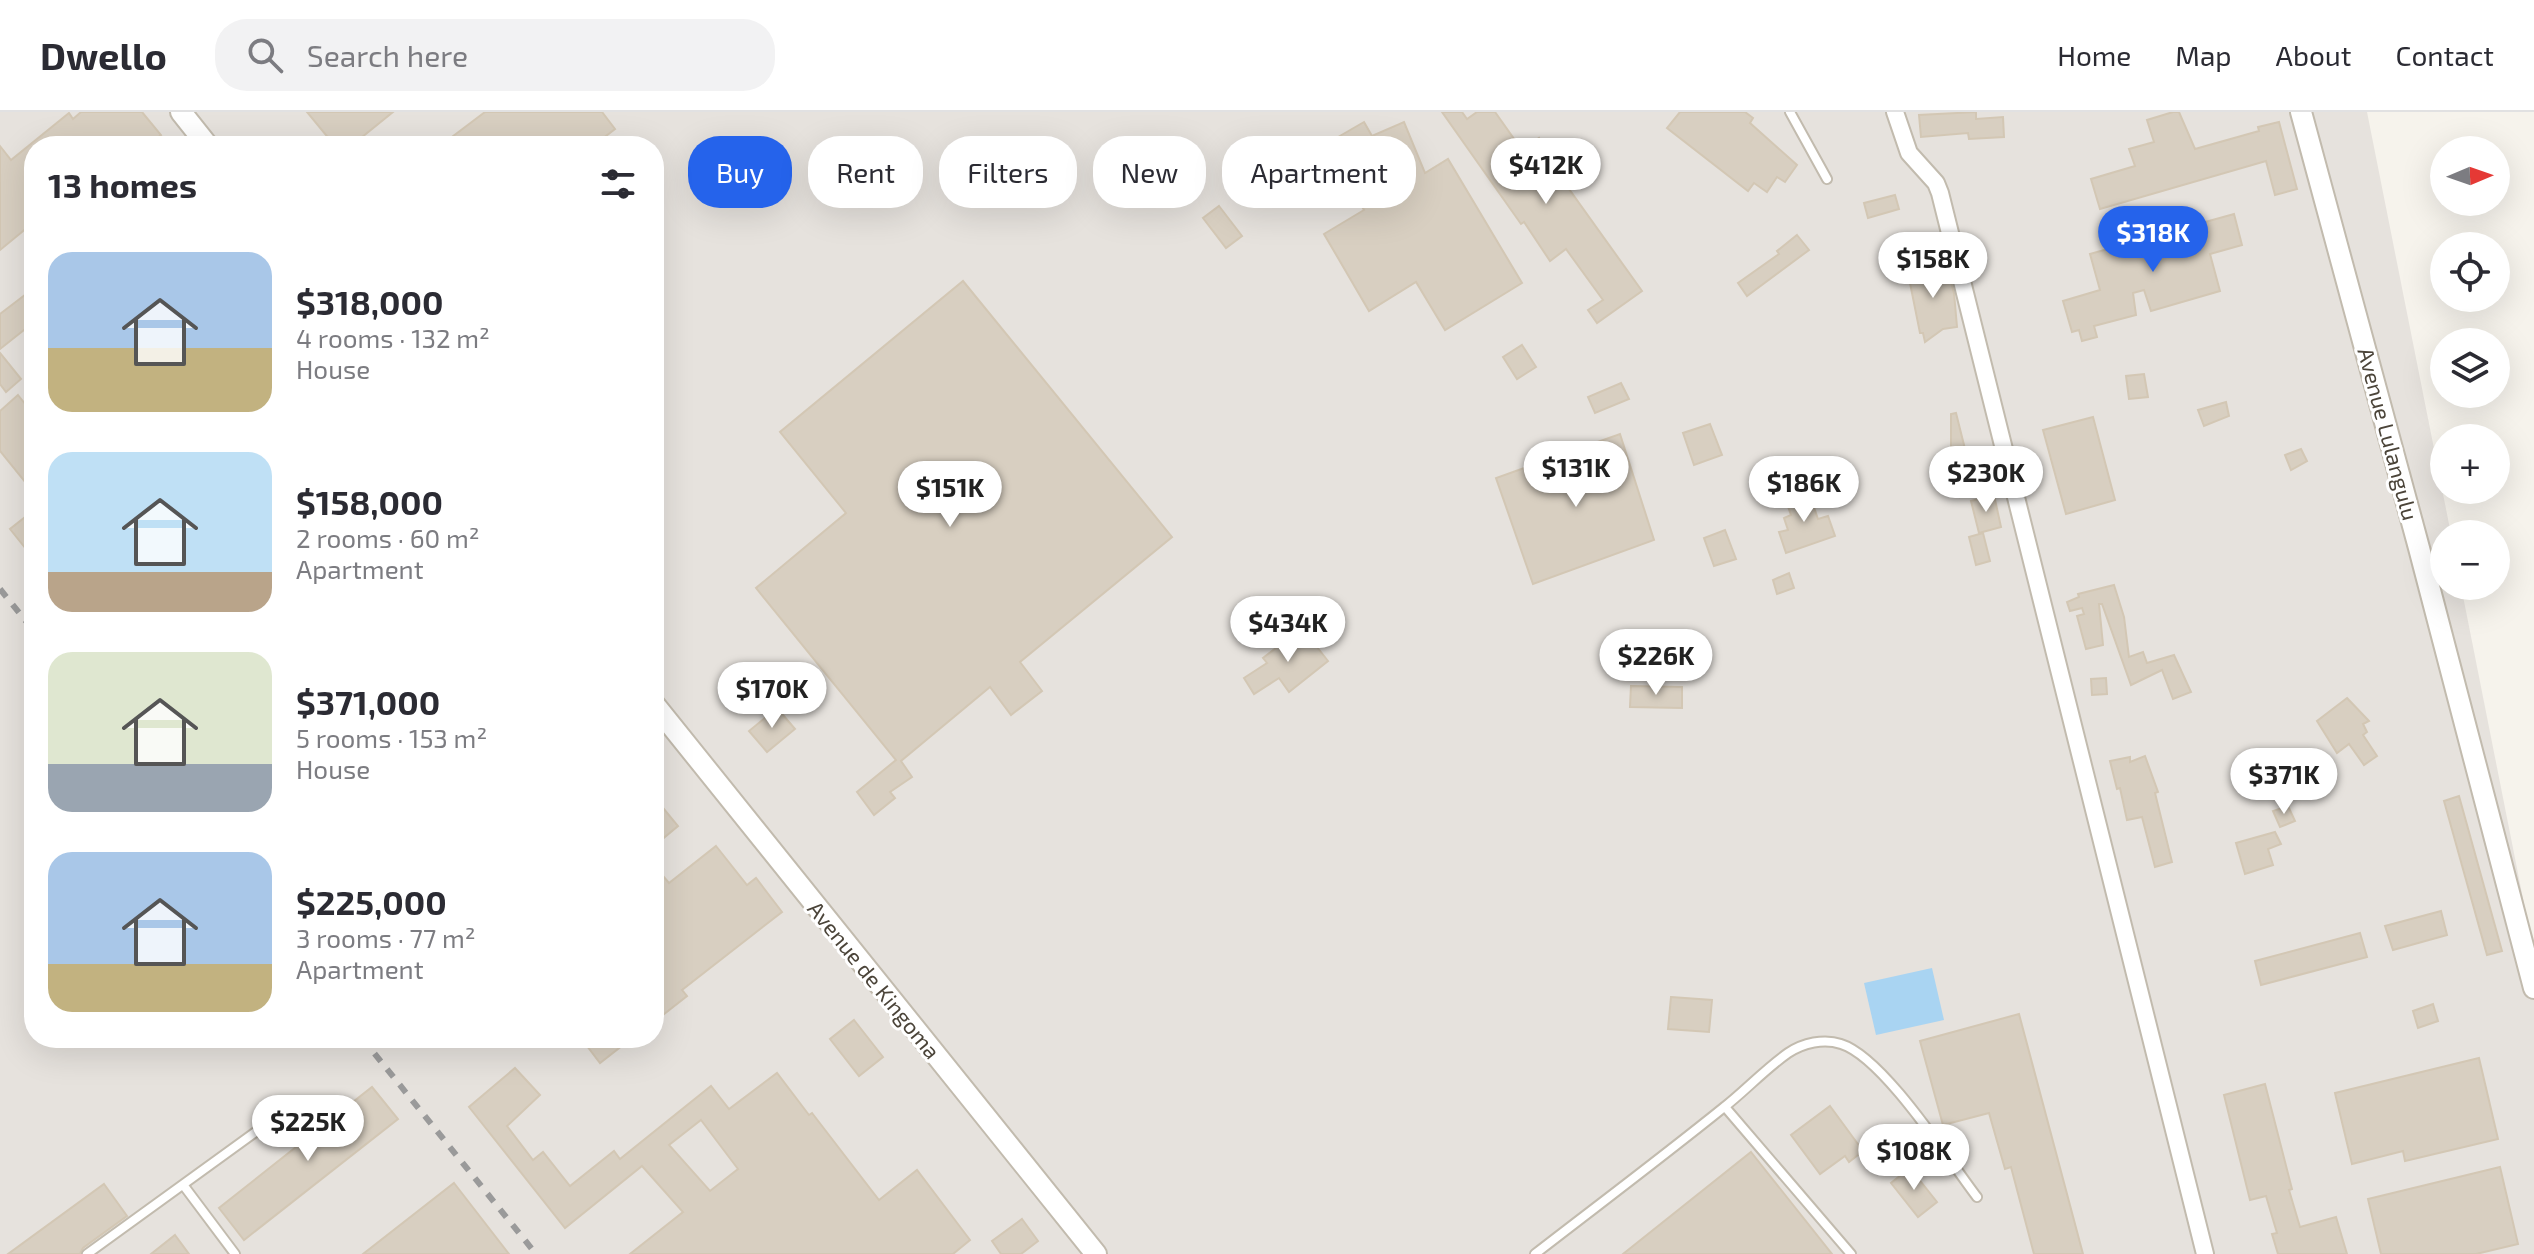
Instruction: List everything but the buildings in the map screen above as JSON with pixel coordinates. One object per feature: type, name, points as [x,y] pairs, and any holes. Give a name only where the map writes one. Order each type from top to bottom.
[{"type":"street","points":[[181,112],[200,136]]},
{"type":"street","points":[[1895,112],[1909,153],[1936,183],[1940,193],[2205,1254]]},
{"type":"street","name":"Avenue Lulangulu","points":[[2301,112],[2534,988]]},
{"type":"street","name":"Avenue de Kingoma","points":[[664,716],[1096,1254]]},
{"type":"lane","points":[[1790,112],[1827,179]]},
{"type":"lane","points":[[1535,1254],[1725,1107],[1789,1052],[1825,1041],[1840,1043],[1869,1060],[1897,1090],[1977,1197]]},
{"type":"lane","points":[[1725,1107],[1851,1254]]},
{"type":"lane","points":[[87,1254],[272,1120]]},
{"type":"lane","points":[[184,1186],[235,1254]]},
{"type":"shaded area","points":[[0,112],[2367,112],[2430,428],[2430,504],[2445,504],[2448,520],[2430,520],[2430,600],[2464,600],[2534,954],[2534,1254],[0,1254]]},
{"type":"water","points":[[1932,968],[1944,1020],[1876,1035],[1864,983]]},
{"type":"railway","points":[[0,589],[24,619]]},
{"type":"railway","points":[[370,1048],[536,1254]]}]
